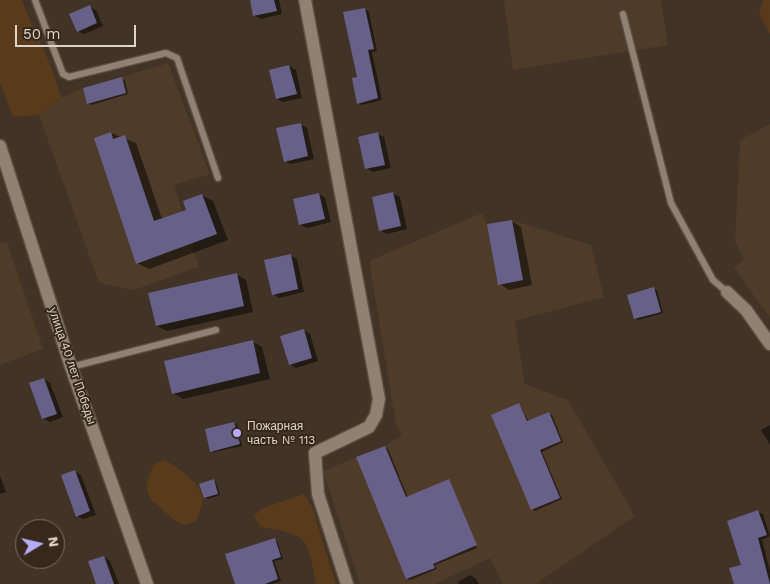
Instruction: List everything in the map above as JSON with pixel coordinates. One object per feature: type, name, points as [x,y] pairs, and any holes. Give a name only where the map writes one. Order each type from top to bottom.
[{"type":"street","points":[[305,0],[379,399],[376,416],[369,427],[315,453],[318,494],[346,584]]},
{"type":"street","name":"улица 40 лет Победы","points":[[0,146],[71,366],[147,584]]},
{"type":"street","points":[[727,292],[746,310],[770,344]]},
{"type":"lane","points":[[35,0],[63,74],[69,77],[166,53],[177,58],[218,178]]},
{"type":"lane","points":[[623,14],[671,203],[714,280],[727,292]]},
{"type":"lane","points":[[71,366],[216,330]]},
{"type":"shaded area","points":[[0,0],[22,0],[58,85],[61,98],[39,115],[13,117],[0,82]]},
{"type":"shaded area","points":[[504,0],[661,0],[668,45],[513,70]]},
{"type":"shaded area","points":[[763,0],[770,0],[770,35],[759,13]]},
{"type":"shaded area","points":[[168,63],[210,174],[174,185],[199,267],[134,290],[99,283],[39,115],[61,98],[78,90]]},
{"type":"shaded area","points":[[770,124],[770,318],[734,268],[744,259],[735,242],[740,140]]},
{"type":"shaded area","points":[[482,213],[487,224],[512,220],[591,245],[604,297],[515,321],[525,384],[568,400],[635,516],[536,584],[503,584],[490,558],[435,584],[360,584],[323,471],[385,446],[402,435],[396,425],[369,261]]},
{"type":"shaded area","points":[[7,242],[43,349],[0,365],[0,244]]},
{"type":"shaded area","points":[[164,460],[175,466],[198,487],[203,500],[197,521],[184,525],[179,523],[150,499],[146,486],[153,465]]},
{"type":"shaded area","points":[[304,494],[312,507],[336,584],[316,584],[311,557],[303,541],[288,532],[260,527],[254,516],[263,508]]},
{"type":"building","points":[[250,0],[274,0],[277,11],[253,16]]},
{"type":"building","points":[[90,5],[97,23],[77,32],[69,14]]},
{"type":"building","points":[[365,8],[374,49],[368,50],[378,98],[357,104],[352,78],[357,77],[343,12]]},
{"type":"building","points":[[289,65],[297,94],[276,99],[269,70]]},
{"type":"building","points":[[122,77],[126,93],[87,104],[83,88]]},
{"type":"building","points":[[301,123],[308,156],[284,162],[276,128]]},
{"type":"building","points":[[111,132],[113,139],[125,135],[154,221],[186,210],[183,201],[202,194],[217,234],[136,264],[94,138]]},
{"type":"building","points":[[378,132],[385,165],[365,169],[358,137]]},
{"type":"building","points":[[393,192],[401,226],[379,231],[372,197]]},
{"type":"building","points":[[319,193],[325,219],[299,225],[293,199]]},
{"type":"building","points":[[512,220],[523,280],[498,285],[487,224]]},
{"type":"building","points":[[291,254],[298,289],[272,295],[264,260]]},
{"type":"building","points":[[237,273],[244,306],[156,326],[148,293]]},
{"type":"building","points":[[654,287],[661,312],[634,319],[627,295]]},
{"type":"building","points":[[304,329],[312,358],[289,365],[280,336]]},
{"type":"building","points":[[253,340],[260,373],[172,394],[164,361]]},
{"type":"building","points":[[44,378],[57,414],[42,419],[29,383]]},
{"type":"building","points":[[519,403],[527,421],[549,412],[561,441],[540,450],[560,498],[531,510],[491,415]]},
{"type":"building","points":[[234,422],[240,444],[210,452],[205,429]]},
{"type":"building","points":[[385,446],[406,497],[449,479],[477,545],[433,564],[435,568],[406,579],[356,457]]},
{"type":"building","points":[[75,470],[90,511],[76,517],[61,475]]},
{"type":"building","points":[[214,479],[218,494],[204,498],[199,484]]},
{"type":"building","points":[[758,510],[767,535],[758,538],[770,584],[734,584],[729,568],[741,565],[727,521]]},
{"type":"building","points":[[275,538],[281,557],[272,560],[278,579],[265,584],[235,584],[225,554]]},
{"type":"building","points":[[104,556],[114,584],[96,584],[88,561]]},
{"type":"place","name":"Пожарная часть № 113","points":[[237,433]]}]
